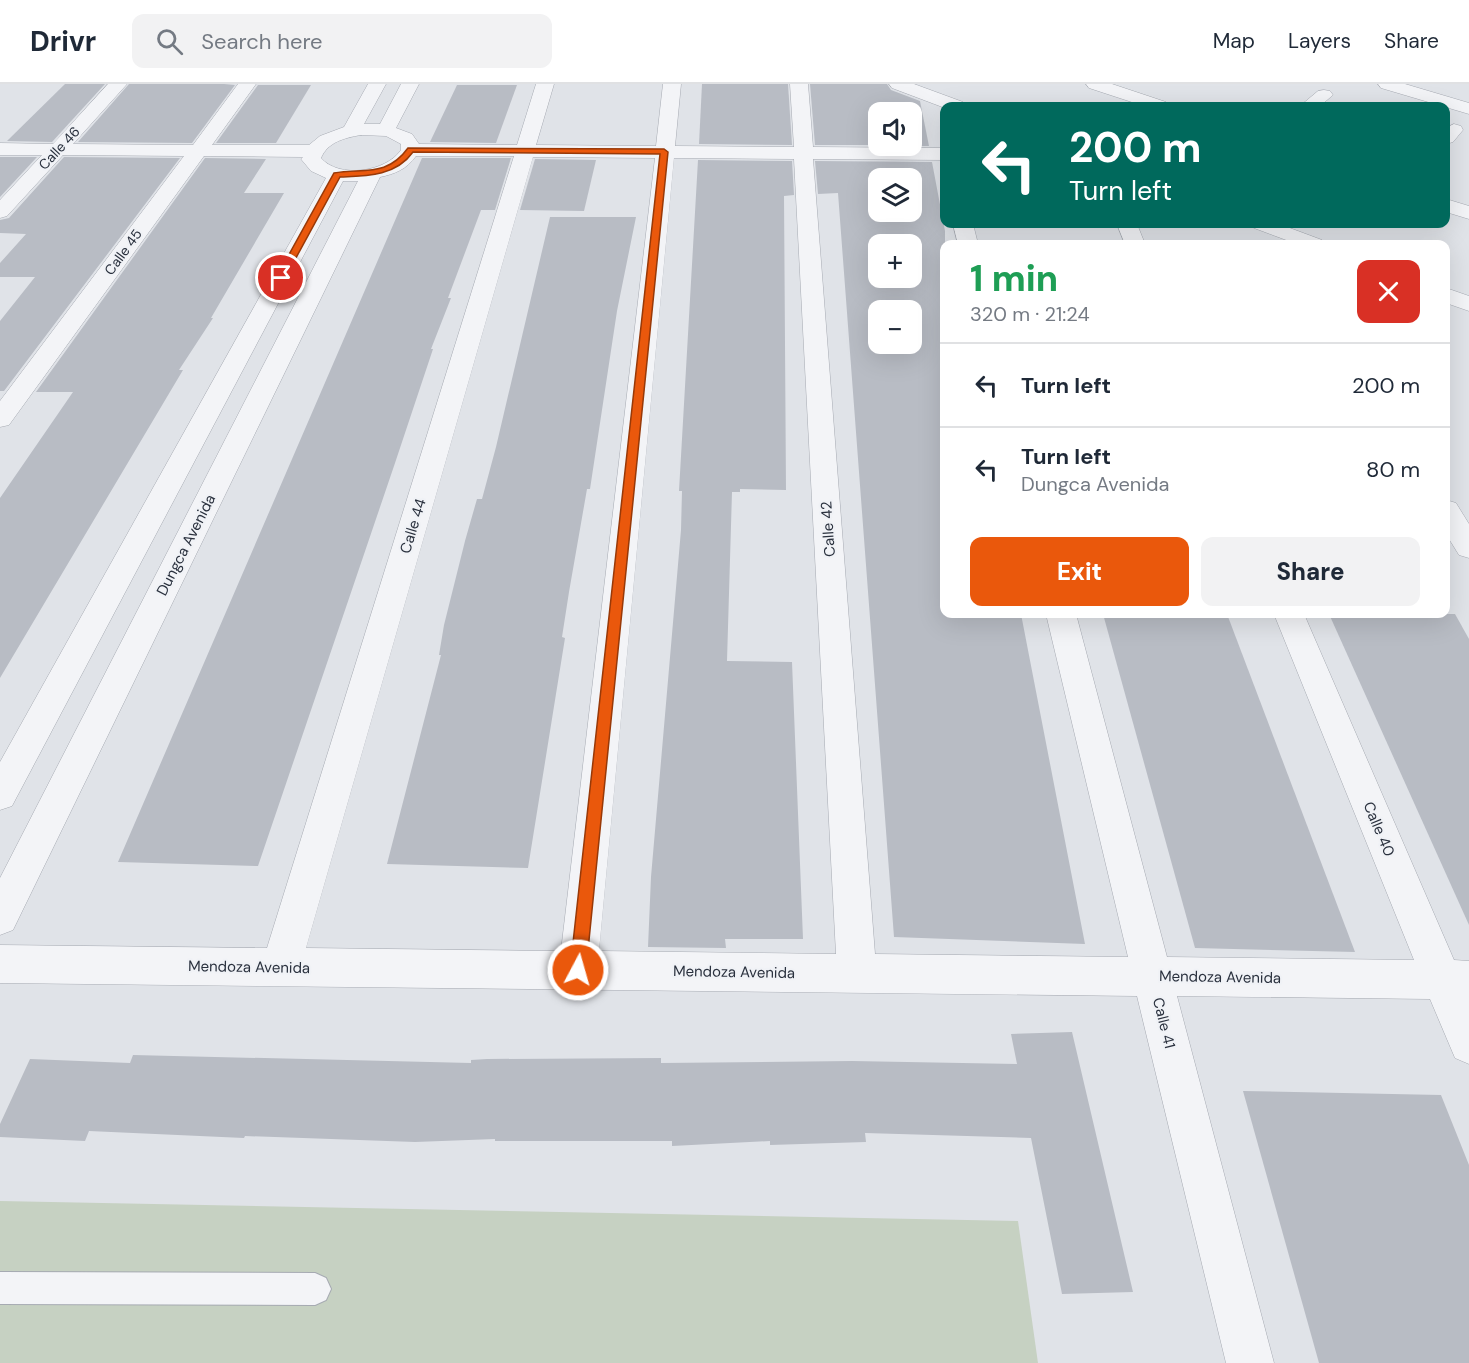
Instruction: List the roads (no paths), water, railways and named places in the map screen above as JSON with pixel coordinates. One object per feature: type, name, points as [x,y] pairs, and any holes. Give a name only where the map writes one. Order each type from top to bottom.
[{"type":"street","name":"Calle 46","points":[[0,212],[118,84]]},
{"type":"street","name":"Calle 45","points":[[0,419],[247,84]]},
{"type":"street","points":[[351,131],[377,84]]},
{"type":"street","points":[[386,130],[410,84]]},
{"type":"street","name":"Calle 44","points":[[281,967],[545,84]]},
{"type":"street","points":[[578,970],[672,84]]},
{"type":"street","name":"Calle 42","points":[[799,84],[857,974]]},
{"type":"street","points":[[898,84],[947,102]]},
{"type":"street","points":[[1095,84],[1148,102]]},
{"type":"street","points":[[1130,96],[1150,84]]},
{"type":"street","points":[[1392,85],[1447,102]]},
{"type":"street","points":[[1314,102],[1324,95]]},
{"type":"street","points":[[931,96],[940,133]]},
{"type":"street","points":[[1450,103],[1469,109]]},
{"type":"street","points":[[386,130],[401,135],[410,142],[410,150],[403,160],[389,168],[372,174],[337,175],[323,171],[315,166],[311,159],[313,151],[327,139],[351,131],[386,130]]},
{"type":"street","points":[[0,149],[313,151]]},
{"type":"street","points":[[410,150],[940,154]]},
{"type":"street","name":"Dungca Avenida","points":[[0,917],[372,174]]},
{"type":"street","points":[[0,795],[337,175]]},
{"type":"street","points":[[1450,207],[1469,213]]},
{"type":"street","points":[[1273,232],[1301,240]]},
{"type":"street","points":[[1450,297],[1469,304]]},
{"type":"street","points":[[1450,517],[1469,548]]},
{"type":"street","name":"Calle 41","points":[[1062,618],[1250,1363]]},
{"type":"street","name":"Calle 40","points":[[1291,618],[1456,980],[1469,1044]]},
{"type":"street","name":"Mendoza Avenida","points":[[0,964],[1456,980]]},
{"type":"lane","points":[[0,1288],[315,1289]]}]
